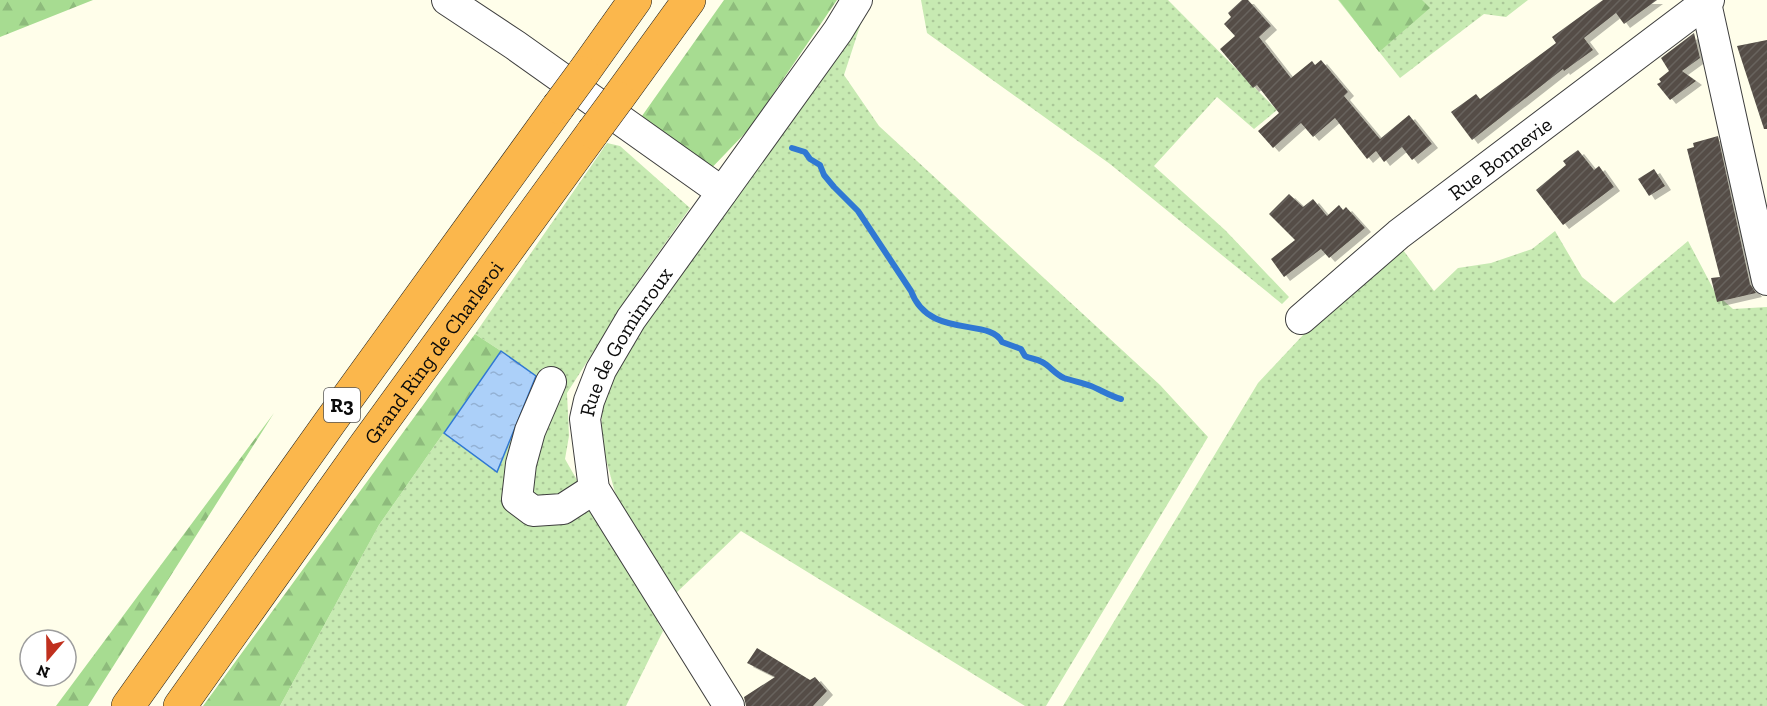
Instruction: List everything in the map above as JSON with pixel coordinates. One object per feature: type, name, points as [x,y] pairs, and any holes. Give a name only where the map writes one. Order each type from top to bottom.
[{"type":"highway","name":"Grand Ring de Charleroi","points":[[128,706],[635,0]]},
{"type":"highway","name":"Grand Ring de Charleroi","points":[[180,706],[371,437],[689,0]]},
{"type":"street","points":[[447,0],[515,45],[722,192]]},
{"type":"street","name":"Rue de Gominroux","points":[[729,706],[594,489],[585,419],[601,370],[631,319],[838,31],[857,0]]},
{"type":"street","name":"Rue Bonnevie","points":[[1301,320],[1399,234],[1708,1],[1767,280]]},
{"type":"street","points":[[551,382],[530,431],[521,464],[517,499],[533,511],[563,509],[594,489]]},
{"type":"green space","points":[[0,0],[93,0],[0,37]]},
{"type":"green space","points":[[724,0],[837,0],[750,128],[702,178],[637,123]]},
{"type":"green space","points":[[921,0],[1168,0],[1277,110],[1254,129],[1217,97],[1154,166],[1225,230],[1289,297],[1282,304],[1110,164],[927,33]]},
{"type":"green space","points":[[1338,0],[1528,0],[1506,17],[1484,14],[1400,78]]},
{"type":"green space","points":[[1339,0],[1422,0],[1430,8],[1379,52]]},
{"type":"green space","points":[[862,20],[844,75],[879,126],[1160,385],[1208,437],[1046,706],[1025,706],[741,531],[675,594],[617,500],[600,437],[603,405],[624,348]]},
{"type":"green space","points":[[607,143],[620,146],[690,208],[642,276],[567,393],[569,436],[565,459],[663,631],[626,706],[280,706],[379,525],[501,351],[475,334]]},
{"type":"green space","points":[[1555,231],[1582,277],[1614,303],[1688,241],[1716,294],[1733,309],[1767,307],[1767,706],[1063,706],[1258,383],[1319,318],[1403,250],[1434,291],[1458,268],[1491,263],[1532,249]]},
{"type":"green space","points":[[475,334],[501,351],[379,525],[280,706],[203,706]]},
{"type":"green space","points":[[274,413],[88,706],[56,706],[69,688],[78,688],[78,676]]},
{"type":"water","points":[[501,351],[536,376],[497,472],[444,433]]},
{"type":"building","points":[[1242,0],[1248,0],[1271,26],[1259,37],[1291,78],[1312,61],[1315,65],[1321,60],[1348,92],[1344,96],[1380,139],[1409,115],[1432,144],[1412,160],[1402,147],[1384,162],[1376,151],[1367,159],[1335,118],[1313,137],[1301,123],[1273,148],[1258,131],[1279,113],[1257,85],[1253,88],[1220,49],[1235,36],[1224,24],[1231,17],[1228,13]]},
{"type":"building","points":[[1603,0],[1657,0],[1624,24],[1616,13],[1584,38],[1593,50],[1564,71],[1563,69],[1472,140],[1451,112],[1476,94],[1480,99],[1529,63],[1556,43],[1552,37]]},
{"type":"building","points":[[1694,33],[1700,58],[1682,71],[1696,81],[1670,100],[1657,84],[1661,82],[1659,79],[1669,71],[1661,58]]},
{"type":"building","points":[[1767,40],[1767,129],[1764,129],[1737,46]]},
{"type":"building","points":[[1718,136],[1750,284],[1756,293],[1717,302],[1711,278],[1720,277],[1687,149],[1694,147],[1693,143]]},
{"type":"building","points":[[1578,150],[1594,170],[1599,166],[1614,187],[1563,225],[1536,190],[1566,165],[1563,161]]},
{"type":"building","points":[[1654,169],[1665,186],[1649,196],[1638,179]]},
{"type":"building","points":[[1289,194],[1303,207],[1313,199],[1327,216],[1339,205],[1343,210],[1346,207],[1365,228],[1329,258],[1321,249],[1284,277],[1271,259],[1295,240],[1269,214]]},
{"type":"building","points":[[757,648],[810,680],[815,677],[827,691],[813,706],[746,706],[744,697],[775,677],[747,663]]},
{"type":"waterway","points":[[792,148],[805,152],[810,159],[820,165],[824,175],[858,211],[920,306],[931,316],[959,326],[985,330],[1002,342],[1021,349],[1025,356],[1040,361],[1064,378],[1091,386],[1121,399]]}]
